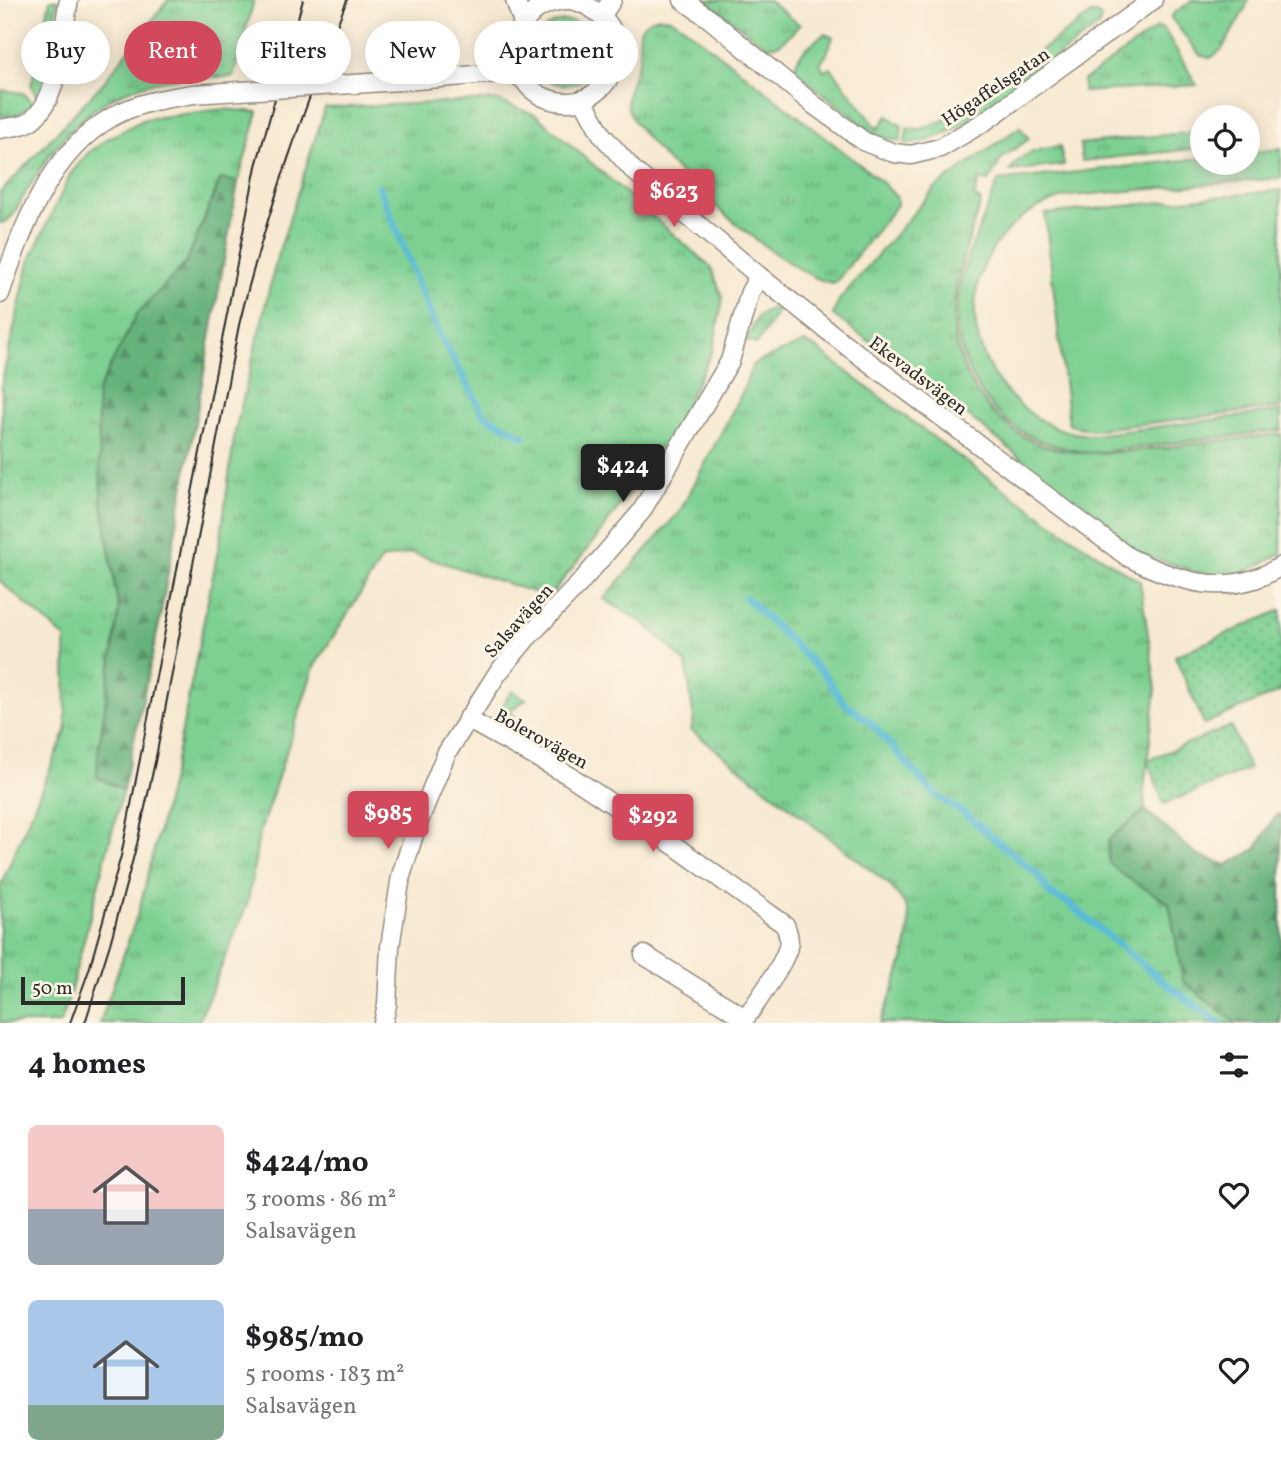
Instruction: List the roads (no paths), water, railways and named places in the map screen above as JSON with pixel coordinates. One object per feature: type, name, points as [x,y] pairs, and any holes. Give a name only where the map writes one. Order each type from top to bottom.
[{"type":"street","points":[[0,129],[27,123],[42,109],[53,89],[69,0]]},
{"type":"street","points":[[515,0],[522,21]]},
{"type":"street","points":[[525,21],[538,8],[559,0],[607,7],[617,45],[616,62],[609,79],[598,91],[583,100],[569,102],[548,99],[527,84]]},
{"type":"street","name":"Högaffelsgatan","points":[[683,0],[814,105],[865,142],[894,153],[911,155],[940,148],[984,122],[1153,0]]},
{"type":"street","points":[[0,294],[6,254],[46,184],[74,147],[94,128],[133,108],[152,101],[194,94],[474,75]]},
{"type":"street","name":"Ekevadsvägen","points":[[583,100],[602,135],[633,170],[759,276],[874,367],[1128,556],[1159,572],[1197,584],[1220,586],[1245,583],[1269,574],[1281,566]]},
{"type":"street","name":"Salsavägen","points":[[383,1023],[387,1005],[390,947],[401,876],[433,782],[446,754],[498,674],[526,639],[580,583],[641,512],[730,361],[750,292],[759,276]]},
{"type":"street","name":"Bolerovägen","points":[[467,719],[570,776],[676,846],[785,925],[789,937],[788,950],[743,1021],[644,955]]},
{"type":"waterway","points":[[379,186],[434,324],[484,415],[524,436]]},
{"type":"waterway","points":[[746,598],[824,674],[843,702],[871,723],[935,795],[964,813],[1039,876],[1050,894],[1067,902],[1175,991],[1220,1023]]},
{"type":"tram line","points":[[70,1023],[89,970],[121,856],[256,166],[303,0]]},
{"type":"tram line","points":[[85,1023],[137,844],[239,325],[261,242],[287,161],[347,0]]}]
